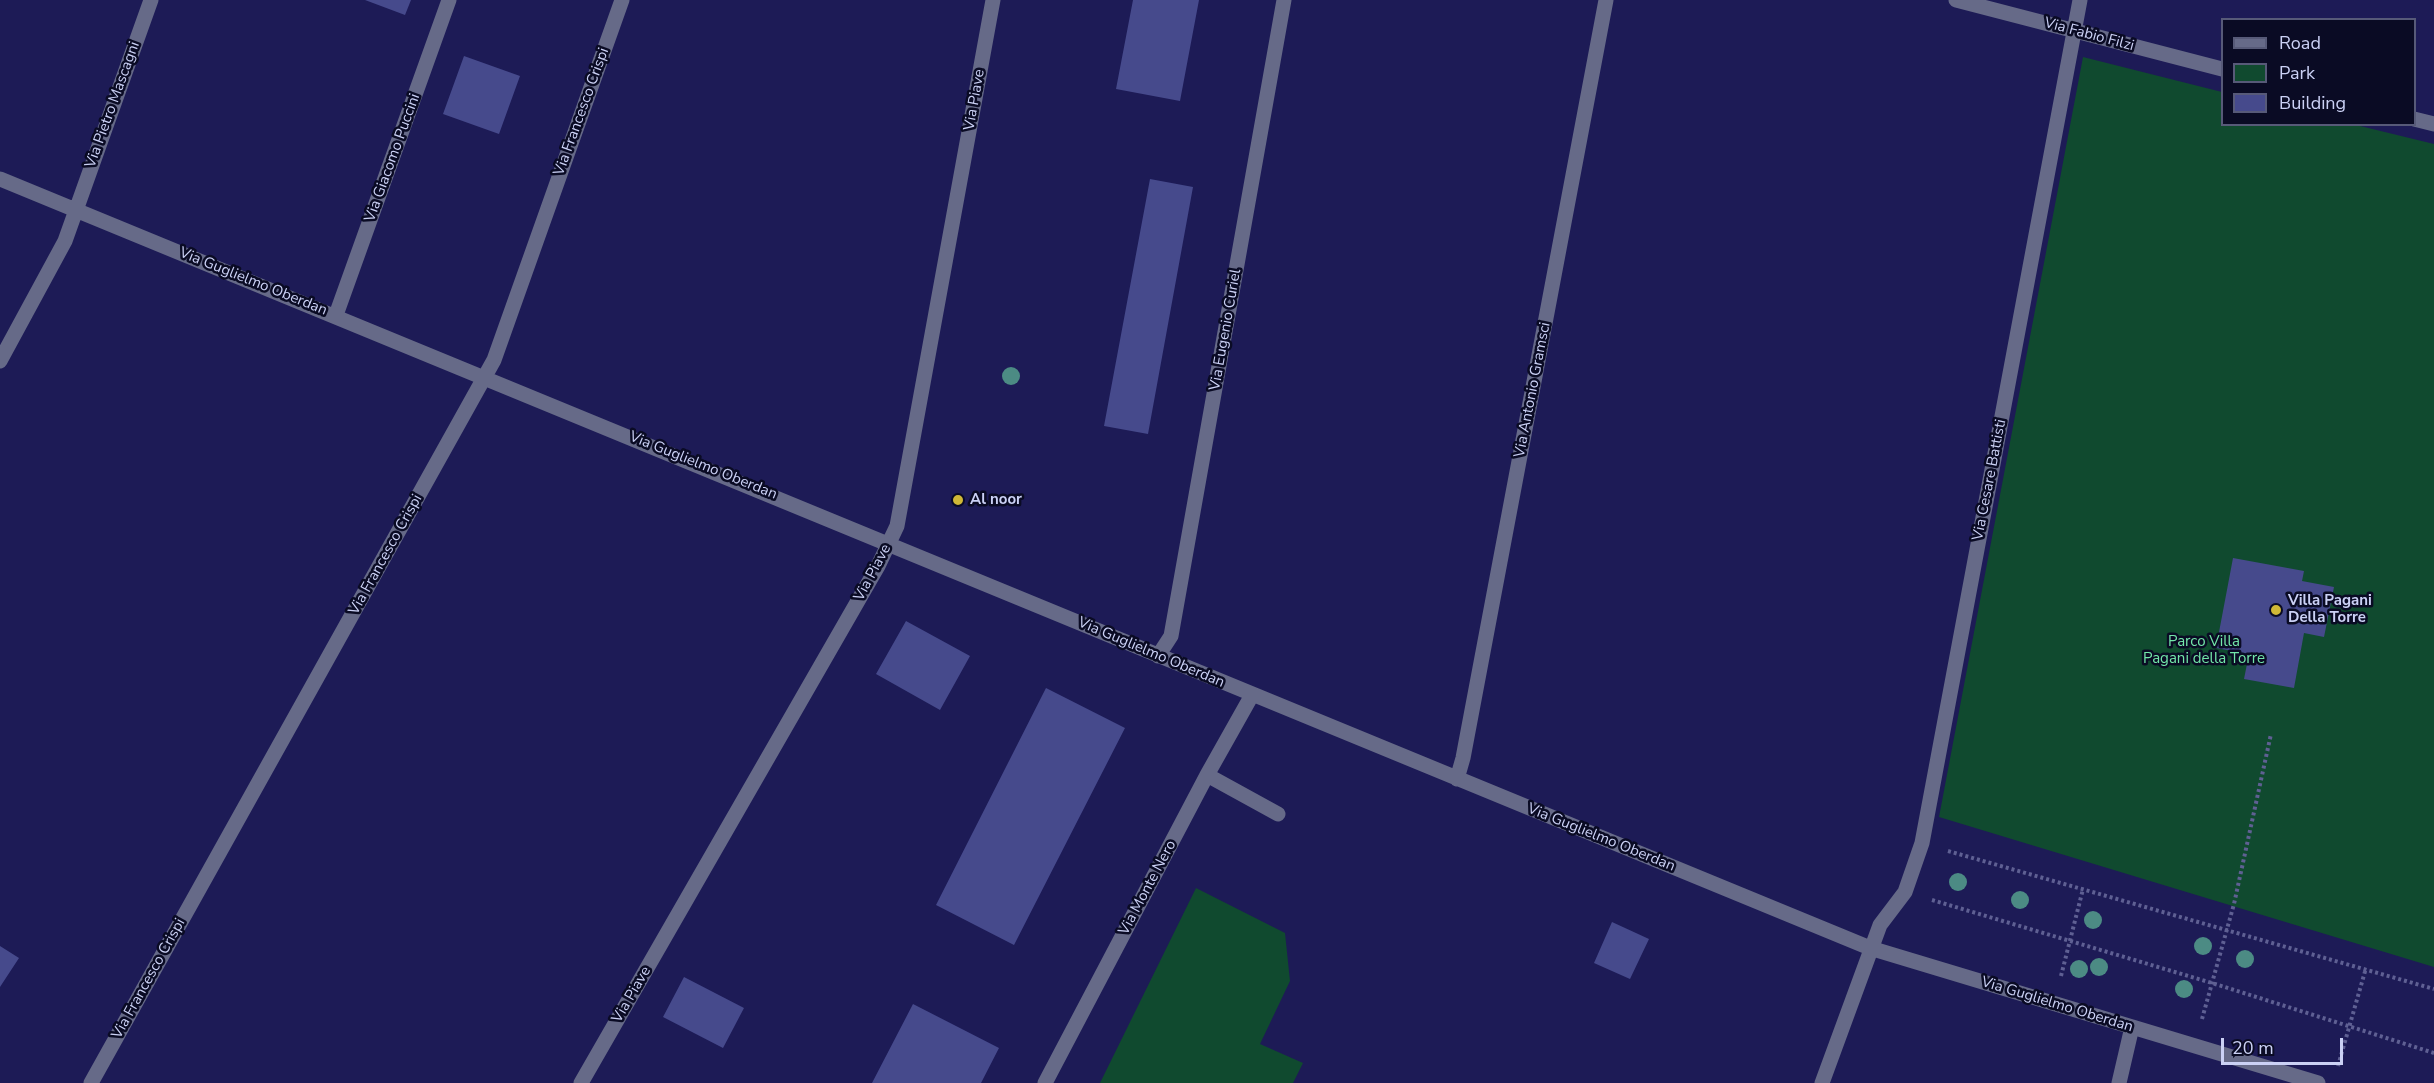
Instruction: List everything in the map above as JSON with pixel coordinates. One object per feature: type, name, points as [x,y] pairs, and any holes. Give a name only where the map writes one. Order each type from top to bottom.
[{"type":"street","name":"Via Pietro Mascagni","points":[[0,361],[65,241],[151,0]]},
{"type":"street","name":"Via Giacomo Puccini","points":[[336,315],[449,0]]},
{"type":"street","name":"Via Francesco Crispi","points":[[91,1083],[494,360],[622,0]]},
{"type":"street","name":"Via Piave","points":[[581,1083],[890,543],[897,526],[993,0]]},
{"type":"street","name":"Via Eugenio Curiel","points":[[1158,656],[1171,636],[1284,0]]},
{"type":"street","name":"Via Antonio Gramsci","points":[[1457,779],[1468,735],[1606,0]]},
{"type":"street","name":"Via Fabio Filzi","points":[[1956,0],[2221,68]]},
{"type":"street","name":"Via Cesare Battisti","points":[[1822,1083],[1870,948],[1880,925],[1905,892],[1922,843],[2080,0]]},
{"type":"street","points":[[2416,119],[2434,124]]},
{"type":"street","name":"Via Guglielmo Oberdan","points":[[0,178],[1870,948],[2318,1083]]},
{"type":"street","name":"Via Monte Nero","points":[[1045,1083],[1207,775],[1252,695]]},
{"type":"street","points":[[1207,775],[1278,814]]},
{"type":"street","points":[[2119,1083],[2132,1027]]},
{"type":"path","points":[[2195,1046],[2228,931],[2271,734]]},
{"type":"path","points":[[1922,843],[2434,989]]},
{"type":"path","points":[[2054,1004],[2083,890]]},
{"type":"path","points":[[1905,892],[2212,983],[2434,1053]]},
{"type":"path","points":[[2336,1072],[2366,968]]},
{"type":"green space","name":"Parco Villa Pagani della Torre","points":[[2083,57],[2221,92],[2221,126],[2360,126],[2434,144],[2434,967],[1939,817]]},
{"type":"green space","points":[[1196,888],[1285,933],[1290,981],[1260,1044],[1303,1063],[1293,1083],[1100,1083]]},
{"type":"building","points":[[365,0],[411,0],[405,15]]},
{"type":"building","points":[[1133,0],[1199,0],[1180,101],[1116,89]]},
{"type":"building","points":[[464,56],[520,76],[499,134],[443,114]]},
{"type":"building","points":[[1150,179],[1193,187],[1148,434],[1104,426]]},
{"type":"building","name":"Villa Pagani Della Torre","points":[[2233,558],[2304,571],[2302,581],[2334,587],[2324,637],[2304,633],[2294,688],[2244,679],[2249,654],[2216,648]]},
{"type":"building","points":[[906,621],[970,656],[940,710],[876,674]]},
{"type":"building","points":[[1046,688],[1125,728],[1014,945],[936,905]]},
{"type":"building","points":[[1612,922],[1649,939],[1630,979],[1594,963]]},
{"type":"building","points":[[0,946],[19,958],[0,987]]},
{"type":"building","points":[[684,977],[744,1008],[723,1048],[663,1017]]},
{"type":"building","points":[[913,1004],[999,1048],[981,1083],[872,1083]]},
{"type":"place","name":"Al noor","points":[[958,500]]},
{"type":"place","name":"Villa Pagani Della Torre","points":[[2276,610]]}]
